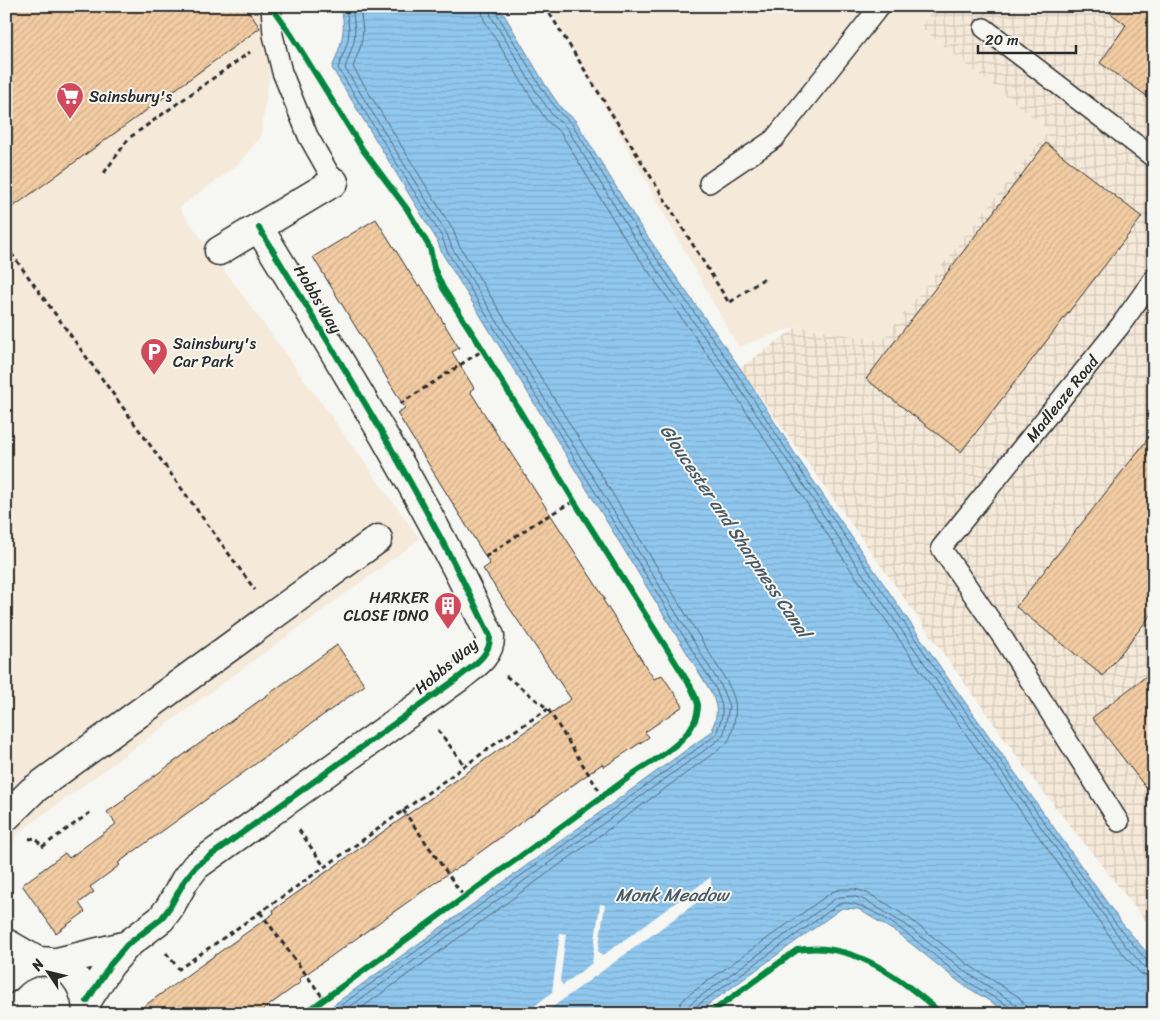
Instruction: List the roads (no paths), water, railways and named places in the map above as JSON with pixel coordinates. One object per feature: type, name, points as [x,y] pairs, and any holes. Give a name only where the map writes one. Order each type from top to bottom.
[{"type":"street","points":[[220,251],[334,182]]},
{"type":"street","name":"Hobbs Way","points":[[87,1007],[110,965],[127,945],[161,919],[196,866],[420,705],[483,658],[491,646],[490,636],[460,575],[376,420],[259,228]]},
{"type":"street","points":[[6,818],[32,791],[378,539]]},
{"type":"street","points":[[6,800],[32,791]]},
{"type":"street","points":[[6,943],[46,962],[65,968],[76,976],[83,988],[87,1007]]},
{"type":"street","name":"Hobbs Way","points":[[6,978],[25,964],[46,962],[127,945]]},
{"type":"lane","points":[[271,6],[274,35],[282,72],[308,136],[334,182]]},
{"type":"lane","points":[[709,183],[774,139],[880,6]]},
{"type":"lane","points":[[984,28],[1154,158]]},
{"type":"lane","name":"Madleaze Road","points":[[1119,822],[1003,638],[941,548],[1120,326],[1154,278]]},
{"type":"water","points":[[340,6],[499,6],[546,86],[561,108],[575,120],[640,226],[740,368],[797,457],[945,674],[1120,921],[1154,961],[1154,1014],[1010,1014],[959,982],[899,934],[858,909],[842,908],[695,1014],[321,1014],[714,730],[712,728],[716,714],[716,705],[711,692],[442,253],[437,240],[332,68],[342,38],[343,22]]},
{"type":"place","name":"Sainsbury's","points":[[70,120]]},
{"type":"place","name":"Sainsbury's Car Park","points":[[154,376]]},
{"type":"place","name":"HARKER CLOSE IDNO","points":[[448,630]]},
{"type":"water label","name":"Gloucester and Sharpness Canal","points":[[735,531]]},
{"type":"water label","name":"Monk Meadow","points":[[672,895]]}]
